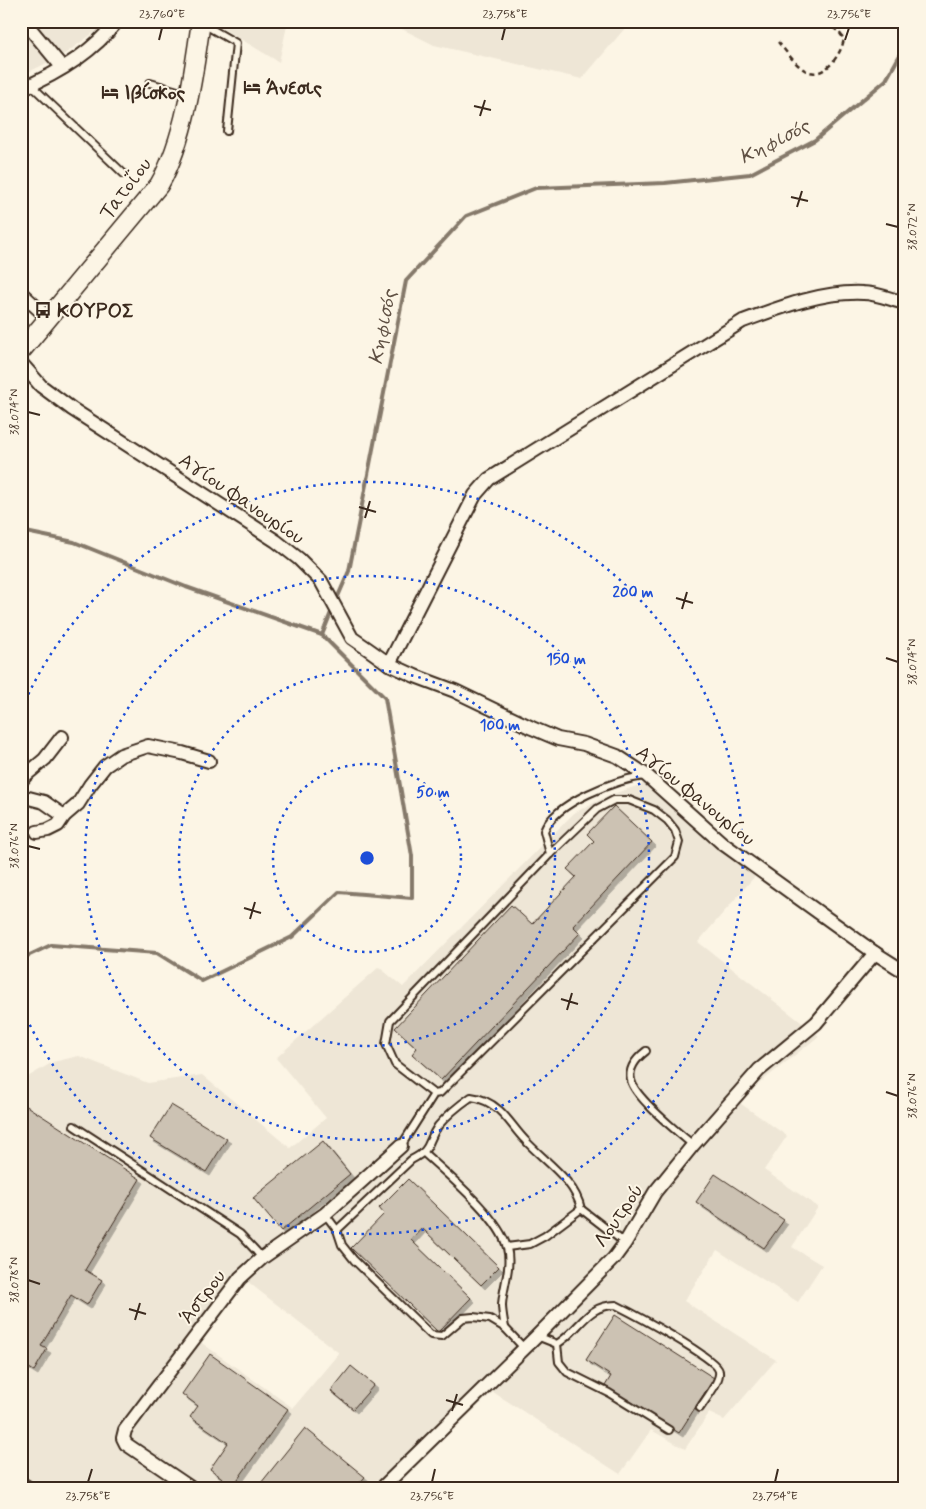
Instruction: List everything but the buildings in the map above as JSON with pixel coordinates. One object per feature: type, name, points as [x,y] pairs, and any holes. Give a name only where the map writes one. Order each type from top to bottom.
[{"type":"main road","name":"Τατοΐου","points":[[21,351],[159,185],[167,172],[183,122],[201,22]]},
{"type":"street","points":[[24,21],[62,67]]},
{"type":"street","points":[[26,87],[82,54],[103,38],[117,21]]},
{"type":"street","points":[[21,292],[48,318]]},
{"type":"street","points":[[389,664],[475,495],[490,479],[743,321],[782,306],[838,293],[865,293],[905,303]]},
{"type":"street","name":"Αγίου Φανουρίου","points":[[21,363],[41,386],[72,409],[276,541],[299,559],[321,581],[352,638],[389,664],[414,676],[455,691],[558,739],[584,744],[617,756],[646,775],[722,843],[875,953],[905,972]]},
{"type":"street","points":[[21,781],[45,759],[62,737]]},
{"type":"street","points":[[37,832],[48,830],[58,825],[64,816],[78,804],[90,784],[105,766],[135,750],[148,746],[182,752],[210,762]]},
{"type":"street","points":[[21,796],[44,802],[64,816]]},
{"type":"street","name":"Λουτρού","points":[[382,1488],[614,1258],[655,1192],[693,1145],[759,1070],[816,1023],[875,953]]},
{"type":"street","name":"Άστρου","points":[[190,1488],[126,1444],[124,1438],[125,1430],[240,1278],[262,1258],[325,1214],[401,1146]]},
{"type":"lane","points":[[201,22],[236,43],[227,132]]},
{"type":"lane","points":[[150,83],[189,95]]},
{"type":"lane","points":[[26,87],[124,174]]},
{"type":"lane","points":[[550,854],[544,831],[557,812],[626,778],[646,775]]},
{"type":"lane","points":[[614,800],[629,800],[654,810],[667,820],[675,830],[679,842],[675,857],[440,1093],[434,1094],[395,1064],[386,1044],[390,1021],[550,854],[597,809],[614,800]]},
{"type":"lane","points":[[646,1051],[639,1056],[631,1069],[630,1080],[636,1093],[693,1145]]},
{"type":"lane","points":[[401,1146],[434,1094]]},
{"type":"lane","points":[[337,1230],[412,1160],[424,1153],[437,1128],[452,1110],[471,1097],[480,1098],[499,1110],[526,1141],[565,1180],[580,1201],[581,1209],[625,1243]]},
{"type":"lane","points":[[74,1126],[240,1234],[262,1258]]},
{"type":"lane","points":[[424,1153],[478,1203],[501,1234],[507,1247],[508,1262],[502,1306],[505,1328]]},
{"type":"lane","points":[[507,1247],[530,1244],[545,1236],[581,1209]]},
{"type":"lane","points":[[325,1214],[337,1230],[342,1245],[354,1260],[431,1335],[442,1336],[463,1318],[490,1319],[505,1328],[524,1348]]},
{"type":"lane","points":[[557,1344],[564,1340],[596,1309],[607,1305],[616,1305],[683,1343],[715,1364],[719,1371],[718,1381],[700,1408]]},
{"type":"lane","points":[[536,1336],[557,1344]]},
{"type":"lane","points":[[557,1344],[559,1362],[567,1372],[609,1393],[670,1430]]},
{"type":"path","points":[[778,42],[802,69],[812,73],[820,73],[836,58],[842,49],[844,39],[824,21]]},
{"type":"shaded area","points":[[21,21],[110,21],[66,53],[21,76]]},
{"type":"shaded area","points":[[217,21],[288,21],[279,62],[217,25]]},
{"type":"shaded area","points":[[386,21],[631,21],[582,79],[434,45]]},
{"type":"shaded area","points":[[658,779],[724,839],[762,868],[698,942],[819,1036],[737,1101],[787,1136],[764,1170],[818,1207],[792,1247],[822,1265],[798,1302],[717,1250],[684,1301],[776,1360],[724,1420],[709,1413],[685,1449],[651,1430],[620,1474],[493,1392],[391,1488],[21,1488],[21,1082],[53,1062],[79,1056],[148,1083],[202,1075],[290,1148],[326,1118],[276,1058],[379,967],[403,987],[574,813],[607,796]],"holes":[[[243,1278],[339,1353],[293,1408],[199,1341]]]},
{"type":"waterway","name":"Κηφισός","points":[[336,601],[349,571],[406,281],[466,216],[536,188],[665,183],[750,174],[815,140],[886,80],[905,46]]},
{"type":"waterway","name":"Κηφισός","points":[[21,531],[74,542],[186,587],[322,635],[332,610]]},
{"type":"waterway","points":[[21,959],[51,945],[157,953],[202,981],[292,937],[339,892],[412,898],[412,856],[385,698],[322,635]]},
{"type":"place","name":"Άνεσις","points":[[252,87]]},
{"type":"place","name":"Ιβίσκος","points":[[110,92]]},
{"type":"place","name":"ΚΟΥΡΟΣ","points":[[43,310]]}]
